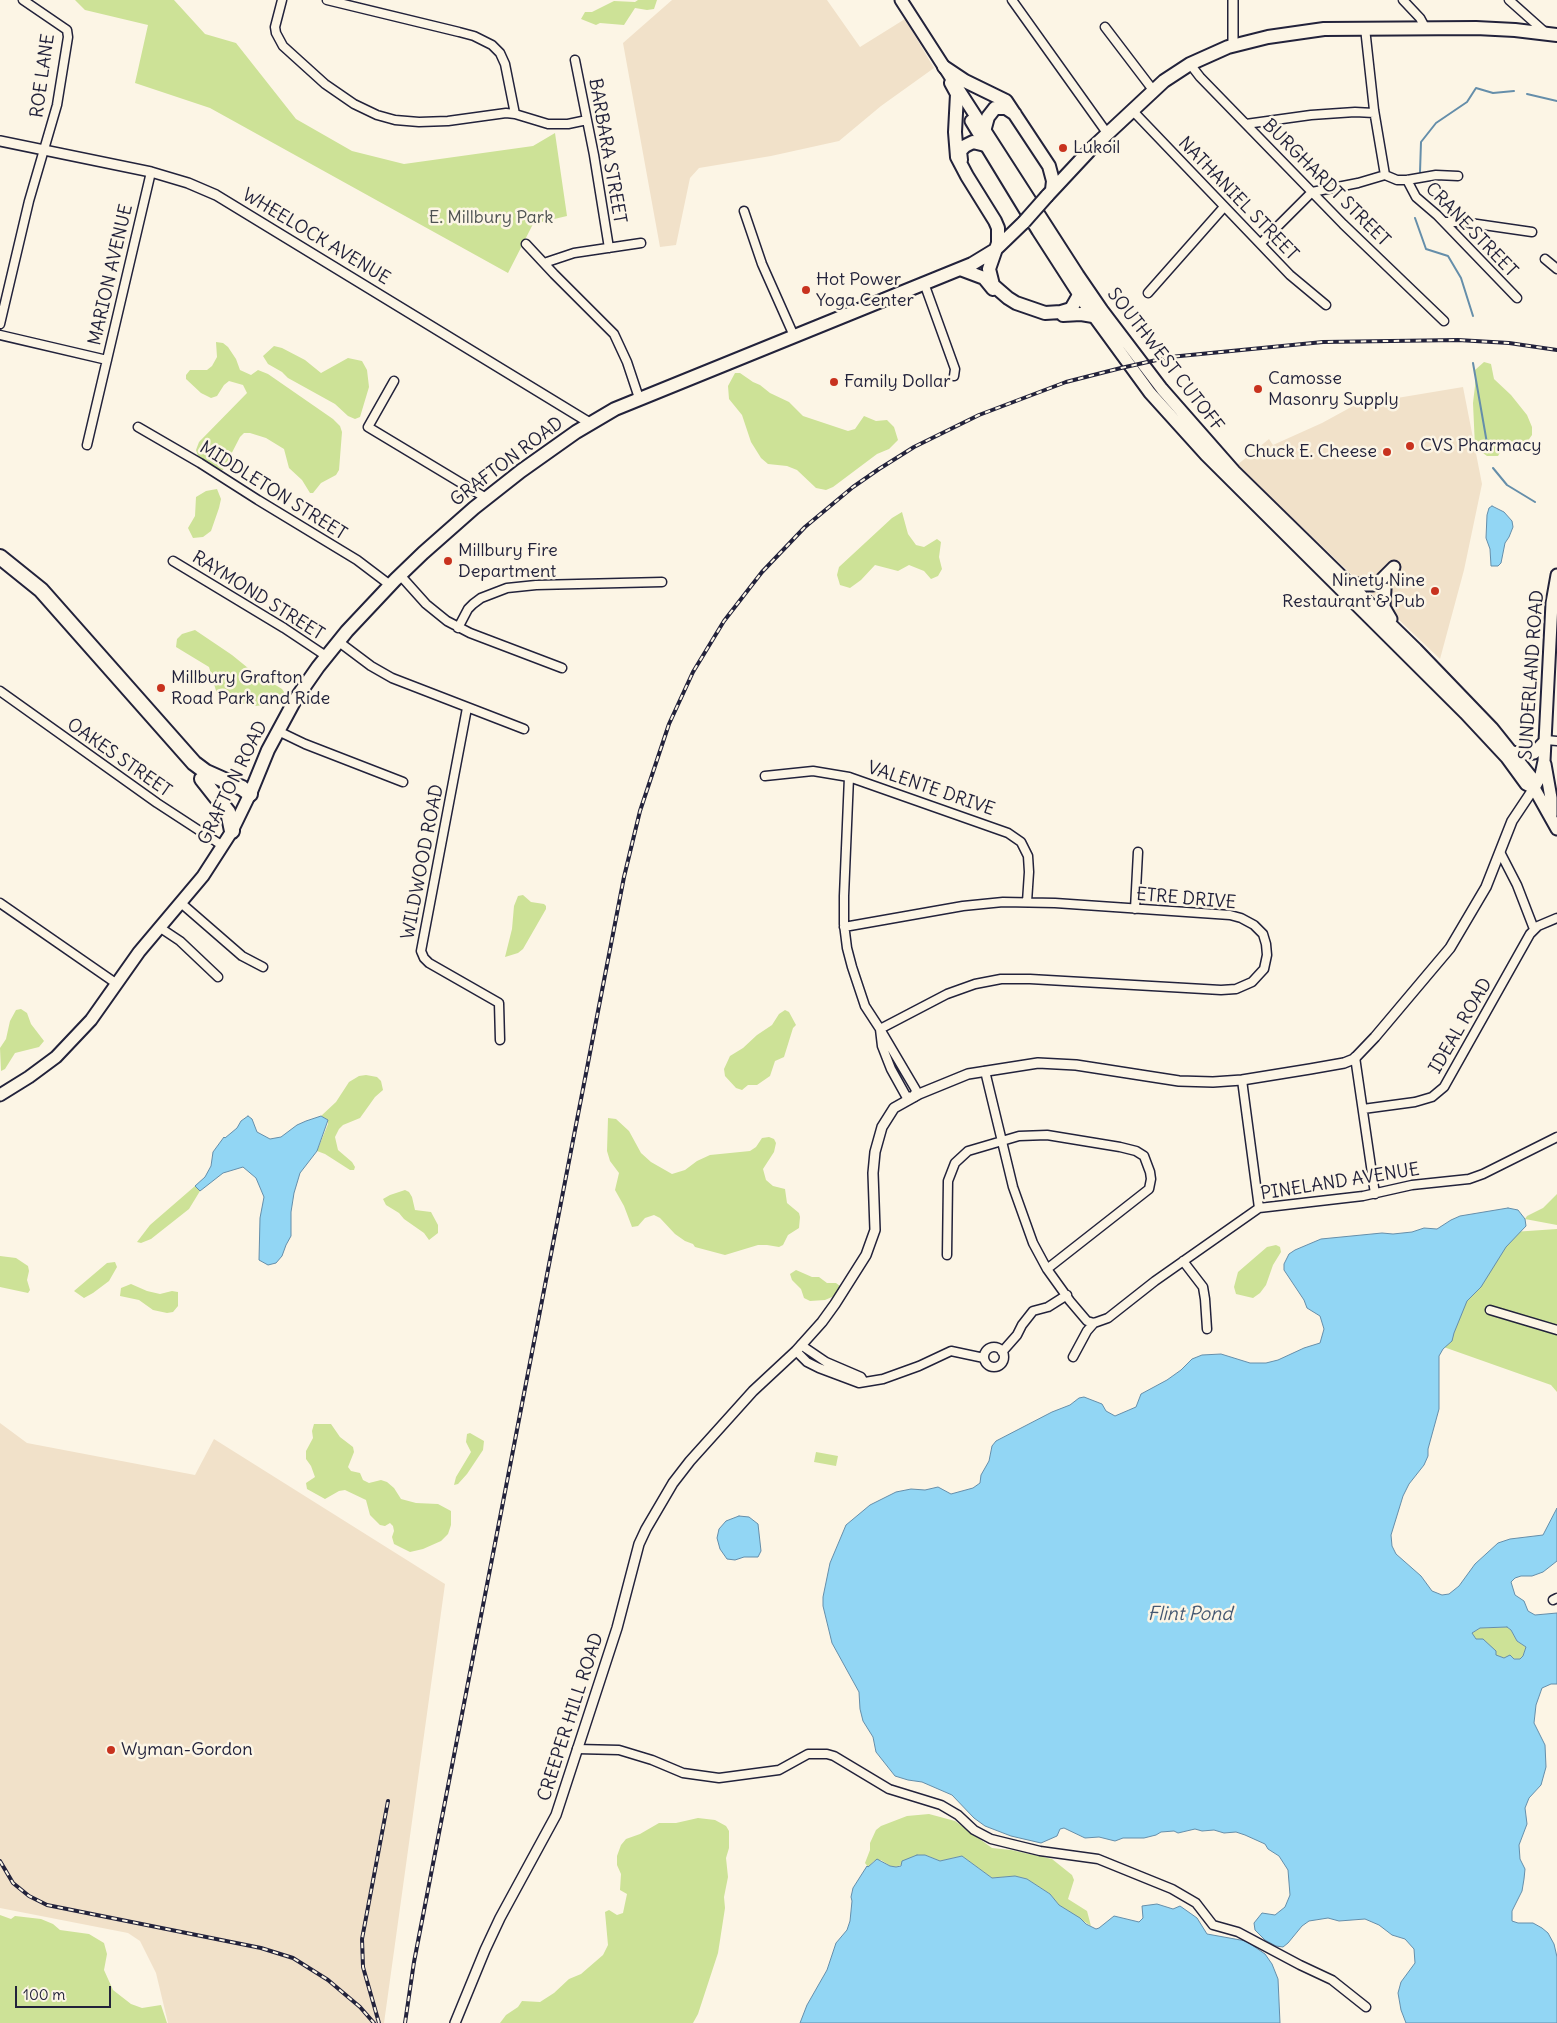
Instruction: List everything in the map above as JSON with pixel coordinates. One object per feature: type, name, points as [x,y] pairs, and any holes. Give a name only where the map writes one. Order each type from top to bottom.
[{"type":"highway","name":"GRAFTON ROAD","points":[[250,794],[278,731],[296,700],[326,656],[400,574],[486,498],[565,440],[615,408],[960,269],[994,250],[1020,226],[1107,134],[1153,90],[1180,69],[1233,45],[1312,30],[1366,28],[1496,29],[1552,35]]},
{"type":"highway","points":[[944,67],[966,81],[1000,97],[1010,105],[1049,166],[1053,181],[1050,193]]},
{"type":"highway","points":[[954,89],[957,157],[966,176],[995,221],[999,238],[989,269],[991,280],[996,289],[1016,303],[1040,312],[1061,312],[1071,309],[1079,295]]},
{"type":"highway","points":[[985,128],[988,117],[995,108],[1006,108],[1015,114]]},
{"type":"highway","points":[[986,145],[974,142],[965,146],[960,151],[962,162],[999,223],[1020,226]]},
{"type":"highway","points":[[1049,166],[1058,170],[1071,170]]},
{"type":"highway","points":[[960,269],[984,278],[999,296],[1025,312],[1041,315],[1076,313],[1093,316]]},
{"type":"highway","points":[[0,557],[41,590],[194,762],[206,772],[242,788],[250,794]]},
{"type":"highway","points":[[0,565],[31,591],[202,779],[228,812],[232,831]]},
{"type":"highway","points":[[202,779],[250,794]]},
{"type":"main road","name":"SOUTHWEST CUTOFF","points":[[902,0],[1092,295],[1162,389],[1234,471],[1416,649],[1492,728],[1532,778],[1534,788]]},
{"type":"main road","name":"SOUTHWEST CUTOFF","points":[[944,67],[954,89],[986,145],[1079,295],[1150,392],[1186,435],[1465,713],[1507,758],[1526,784],[1534,788]]},
{"type":"main road","points":[[1348,582],[1373,585],[1379,582],[1394,567]]},
{"type":"main road","name":"SUNDERLAND ROAD","points":[[1534,788],[1543,771],[1544,761],[1551,740],[1552,603],[1557,575]]},
{"type":"main road","points":[[1385,589],[1383,600],[1388,615],[1416,649]]},
{"type":"main road","points":[[1512,752],[1525,754],[1534,752],[1551,740]]},
{"type":"main road","points":[[1544,761],[1551,798],[1551,817]]},
{"type":"main road","points":[[1534,788],[1557,829]]},
{"type":"main road","name":"GRAFTON ROAD","points":[[0,1095],[56,1057],[91,1020],[159,927],[203,876],[232,831],[250,794]]},
{"type":"street","name":"ROE LANE","points":[[22,0],[67,30],[68,33],[57,105],[45,149]]},
{"type":"street","points":[[282,0],[275,24],[276,34],[283,46],[324,84],[366,110],[395,120],[430,123],[515,114],[548,124],[568,124],[587,120]]},
{"type":"street","points":[[327,0],[427,23],[486,41],[500,53],[505,64],[515,114]]},
{"type":"street","points":[[1012,0],[1107,134]]},
{"type":"street","points":[[1233,0],[1233,45]]},
{"type":"street","points":[[1403,0],[1420,18],[1426,29]]},
{"type":"street","points":[[1509,0],[1552,35]]},
{"type":"street","points":[[1105,27],[1153,90]]},
{"type":"street","points":[[1366,28],[1374,113],[1385,175]]},
{"type":"street","name":"BARBARA STREET","points":[[575,60],[609,248]]},
{"type":"street","name":"BURGHARDT STREET","points":[[1190,64],[1200,77],[1343,224],[1444,320]]},
{"type":"street","name":"NATHANIEL STREET","points":[[1132,110],[1290,276],[1326,305]]},
{"type":"street","points":[[1246,124],[1311,115],[1347,112],[1374,113]]},
{"type":"street","name":"WHEELOCK AVENUE","points":[[0,141],[151,172],[195,186],[231,203],[590,423]]},
{"type":"street","points":[[0,324],[29,201],[45,149]]},
{"type":"street","name":"MARION AVENUE","points":[[87,444],[151,172]]},
{"type":"street","points":[[1260,243],[1312,192],[1358,183],[1385,175],[1397,180],[1458,176]]},
{"type":"street","name":"CRANE STREET","points":[[1407,180],[1416,196],[1444,222],[1517,298]]},
{"type":"street","points":[[1148,293],[1224,207]]},
{"type":"street","points":[[744,211],[762,264],[794,336]]},
{"type":"street","points":[[1444,222],[1463,222],[1532,232]]},
{"type":"street","points":[[544,263],[574,253],[641,243]]},
{"type":"street","points":[[526,244],[614,334],[627,362],[639,398]]},
{"type":"street","points":[[1545,259],[1557,269]]},
{"type":"street","points":[[924,283],[955,369],[954,376]]},
{"type":"street","points":[[0,335],[107,360]]},
{"type":"street","points":[[394,381],[368,427],[486,498]]},
{"type":"street","name":"MIDDLETON STREET","points":[[138,427],[349,555],[390,584]]},
{"type":"street","name":"RAYMOND STREET","points":[[174,561],[277,623],[326,656]]},
{"type":"street","points":[[400,574],[426,604],[447,622],[562,668]]},
{"type":"street","points":[[458,628],[468,609],[480,598],[507,588],[536,585],[662,582]]},
{"type":"street","points":[[339,642],[371,666],[392,678],[524,729]]},
{"type":"street","name":"OAKES STREET","points":[[0,691],[157,803],[223,846]]},
{"type":"street","name":"WILDWOOD ROAD","points":[[467,708],[421,951],[429,963],[499,1003],[500,1040]]},
{"type":"street","points":[[278,731],[305,744],[403,782]]},
{"type":"street","name":"VALENTE DRIVE","points":[[765,776],[813,771],[849,777],[997,828],[1018,839],[1024,846],[1029,862],[1027,902]]},
{"type":"street","points":[[849,777],[844,858],[844,927],[852,967],[865,1006],[880,1029],[882,1046],[891,1069],[906,1096],[914,1096]]},
{"type":"street","points":[[1375,1194],[1355,1057],[1375,1037],[1450,948],[1486,887],[1512,821],[1534,788]]},
{"type":"street","points":[[1135,909],[1138,852]]},
{"type":"street","points":[[1500,852],[1534,929],[1557,918]]},
{"type":"street","name":"ETRE DRIVE","points":[[844,927],[956,907],[1003,902],[1027,902],[1230,915],[1248,921],[1259,930],[1265,939],[1268,955],[1264,969],[1256,978],[1243,987],[1221,990],[1030,979],[991,981],[975,984],[947,994],[880,1029]]},
{"type":"street","points":[[0,903],[117,984]]},
{"type":"street","points":[[181,903],[242,956],[263,967]]},
{"type":"street","points":[[159,927],[180,941],[218,977]]},
{"type":"street","name":"IDEAL ROAD","points":[[1363,1108],[1415,1102],[1432,1096],[1444,1087],[1534,929]]},
{"type":"street","name":"CREEPER HILL ROAD","points":[[455,2023],[489,1942],[556,1815],[618,1628],[639,1544],[672,1483],[759,1385],[799,1348],[836,1304],[868,1251],[875,1230],[873,1173],[877,1142],[882,1127],[894,1108],[914,1096],[955,1079],[985,1071],[1049,1063],[1076,1065],[1194,1082],[1242,1080],[1344,1063],[1355,1057]]},
{"type":"street","points":[[985,1071],[1001,1141],[1022,1217],[1033,1243],[1047,1269],[1087,1320],[1094,1323],[1073,1357]]},
{"type":"street","points":[[1242,1080],[1259,1208]]},
{"type":"street","points":[[947,1254],[947,1187],[955,1163],[968,1151],[1029,1135],[1057,1136],[1136,1151],[1146,1160],[1151,1179],[1149,1189],[1115,1218],[1047,1269]]},
{"type":"street","name":"PINELAND AVENUE","points":[[1094,1323],[1108,1318],[1150,1284],[1259,1208],[1375,1194],[1412,1185],[1476,1177],[1557,1137]]},
{"type":"street","points":[[1183,1261],[1203,1287],[1207,1330]]},
{"type":"street","points":[[1002,1352],[1017,1336],[1022,1325],[1033,1311],[1048,1307],[1067,1295]]},
{"type":"street","points":[[1490,1310],[1557,1330]]},
{"type":"street","points":[[799,1348],[861,1377],[864,1382],[883,1379],[919,1366],[951,1351],[984,1358],[989,1366],[998,1366],[1004,1359],[1002,1352],[997,1348],[991,1348],[986,1352],[984,1358]]},
{"type":"street","points":[[578,1749],[619,1750],[652,1760],[683,1773],[719,1778],[779,1770],[808,1754],[827,1754],[852,1766],[889,1789],[941,1805],[958,1815],[974,1830],[991,1839],[1040,1850],[1098,1859],[1172,1889],[1196,1903],[1213,1924],[1238,1932],[1332,1980],[1366,2007]]},
{"type":"shaded area","points":[[672,0],[827,0],[860,47],[905,19],[934,68],[881,106],[839,141],[771,156],[699,168],[690,178],[676,245],[660,247],[623,43]]},
{"type":"shaded area","points":[[1463,387],[1482,484],[1464,570],[1440,659],[1237,465],[1269,439],[1273,445],[1322,423],[1355,405]]},
{"type":"shaded area","name":"Wyman-Gordon","points":[[0,1423],[27,1443],[195,1475],[214,1439],[445,1584],[384,2023],[168,2023],[156,1973],[140,1941],[128,1933],[0,1908]]},
{"type":"green space","name":"E. Millbury Park","points":[[75,0],[174,0],[205,34],[236,43],[296,119],[352,151],[404,164],[533,146],[555,133],[567,216],[533,224],[508,273],[210,108],[135,83],[148,25],[85,10]]},
{"type":"green space","points":[[638,0],[657,0],[654,9],[635,8],[624,25],[600,23],[596,25],[581,19],[585,12],[592,12],[614,1],[635,2]]},
{"type":"green space","points":[[216,342],[223,343],[228,347],[236,359],[240,370],[251,375],[258,370],[268,374],[333,419],[340,426],[342,432],[339,470],[336,475],[321,483],[313,493],[310,493],[302,480],[289,468],[284,449],[266,438],[250,433],[244,433],[240,437],[223,470],[213,469],[199,459],[196,450],[199,442],[247,393],[243,385],[229,381],[217,396],[211,398],[201,393],[186,379],[186,375],[190,370],[207,370],[212,366],[217,357]]},
{"type":"green space","points":[[274,346],[305,360],[321,373],[348,358],[362,361],[367,370],[369,387],[360,417],[355,419],[348,416],[335,404],[288,378],[268,364],[263,356]]},
{"type":"green space","points":[[1484,362],[1491,364],[1494,379],[1511,395],[1527,415],[1532,427],[1532,435],[1527,442],[1502,449],[1498,456],[1487,456],[1475,447],[1473,403],[1475,370]]},
{"type":"green space","points":[[735,373],[740,373],[770,393],[789,402],[803,416],[848,431],[855,429],[864,416],[876,421],[887,420],[894,427],[898,440],[889,449],[877,454],[833,487],[826,490],[816,488],[797,470],[787,466],[768,464],[761,458],[751,442],[742,415],[729,399],[728,386]]},
{"type":"green space","points":[[217,489],[221,499],[211,531],[203,537],[193,538],[188,528],[195,516],[196,497],[206,491]]},
{"type":"green space","points":[[902,512],[908,534],[916,545],[924,547],[937,539],[941,542],[939,557],[942,569],[938,576],[931,579],[924,571],[909,565],[898,571],[875,565],[861,580],[850,588],[840,585],[837,575],[839,567],[892,518]]},
{"type":"green space","points":[[195,630],[248,668],[282,689],[284,700],[255,706],[221,699],[217,694],[209,667],[176,647],[177,639],[182,634]]},
{"type":"green space","points":[[523,895],[531,902],[544,904],[546,909],[523,949],[518,953],[505,957],[512,929],[514,906],[518,896]]},
{"type":"green space","points":[[21,1009],[27,1013],[31,1024],[44,1041],[39,1047],[15,1053],[5,1069],[1,1071],[0,1048],[6,1039],[10,1021],[16,1010]]},
{"type":"green space","points":[[785,1010],[789,1012],[796,1025],[793,1028],[784,1057],[775,1061],[770,1076],[757,1085],[748,1085],[742,1090],[736,1088],[725,1076],[724,1069],[730,1056],[772,1025],[779,1014]]},
{"type":"green space","points":[[359,1076],[377,1077],[381,1081],[383,1090],[375,1097],[360,1118],[343,1125],[335,1137],[338,1150],[355,1167],[354,1170],[350,1170],[317,1151],[328,1124],[328,1120],[321,1116],[336,1102],[349,1082]]},
{"type":"green space","points":[[608,1118],[616,1119],[629,1131],[641,1153],[651,1162],[672,1174],[685,1170],[697,1161],[710,1155],[750,1151],[756,1147],[762,1138],[769,1137],[774,1139],[776,1143],[774,1152],[763,1169],[766,1180],[773,1186],[785,1189],[787,1203],[799,1213],[799,1228],[788,1235],[783,1245],[779,1247],[758,1245],[725,1255],[695,1247],[675,1234],[660,1218],[654,1215],[645,1218],[638,1226],[632,1227],[615,1190],[619,1173],[610,1161],[607,1151]]},
{"type":"green space","points":[[195,1186],[200,1191],[189,1209],[151,1239],[141,1243],[137,1242],[150,1225]]},
{"type":"green space","points":[[405,1190],[412,1197],[415,1210],[431,1212],[438,1225],[438,1233],[429,1240],[424,1233],[386,1205],[383,1199]]},
{"type":"green space","points":[[1557,1194],[1557,1225],[1525,1219],[1527,1216],[1543,1208]]},
{"type":"green space","points":[[1557,1229],[1557,1392],[1551,1385],[1438,1345],[1459,1306],[1513,1232]]},
{"type":"green space","points":[[1276,1245],[1280,1247],[1281,1252],[1273,1265],[1266,1285],[1260,1293],[1253,1298],[1236,1294],[1234,1287],[1238,1272],[1267,1247]]},
{"type":"green space","points":[[0,1256],[16,1258],[28,1266],[27,1280],[30,1290],[28,1293],[0,1287]]},
{"type":"green space","points":[[115,1262],[117,1267],[109,1281],[93,1293],[84,1298],[74,1291],[107,1263]]},
{"type":"green space","points":[[796,1270],[812,1277],[819,1277],[827,1283],[836,1283],[840,1286],[839,1290],[832,1297],[825,1300],[810,1301],[804,1298],[801,1289],[792,1280],[790,1274]]},
{"type":"green space","points":[[131,1284],[160,1294],[172,1291],[178,1292],[178,1306],[173,1312],[167,1313],[153,1310],[139,1300],[120,1296],[121,1288]]},
{"type":"green space","points":[[314,1424],[331,1424],[340,1437],[353,1447],[354,1452],[348,1467],[351,1471],[360,1473],[363,1480],[369,1483],[381,1480],[387,1482],[394,1488],[401,1499],[416,1503],[438,1504],[451,1511],[451,1525],[448,1534],[441,1541],[423,1549],[410,1552],[394,1544],[392,1537],[393,1526],[390,1523],[385,1526],[380,1525],[370,1515],[366,1500],[345,1490],[339,1491],[325,1499],[307,1489],[306,1483],[315,1477],[306,1459],[306,1451],[313,1438]]},
{"type":"green space","points":[[470,1433],[484,1441],[483,1450],[467,1474],[458,1484],[454,1485],[456,1477],[471,1452],[466,1442],[467,1434]]},
{"type":"green space","points":[[816,1452],[838,1456],[836,1466],[814,1462]]},
{"type":"green space","points":[[1507,1627],[1511,1630],[1517,1641],[1526,1647],[1520,1659],[1504,1658],[1496,1655],[1476,1639],[1472,1633],[1480,1628]]},
{"type":"green space","points":[[929,1814],[955,1821],[992,1848],[1052,1859],[1072,1875],[1074,1880],[1068,1899],[1087,1911],[1091,1926],[1059,1905],[1050,1894],[1027,1879],[1015,1876],[992,1878],[962,1856],[940,1861],[925,1855],[896,1867],[890,1866],[881,1860],[874,1861],[868,1867],[865,1863],[870,1850],[870,1843],[876,1830],[881,1826],[907,1816]]},
{"type":"green space","points":[[698,1818],[715,1820],[726,1826],[729,1831],[729,1848],[726,1858],[728,1877],[724,1897],[725,1908],[718,1953],[698,2014],[693,2023],[500,2023],[522,2001],[540,2002],[554,1993],[569,1979],[581,1974],[603,1955],[608,1945],[605,1912],[609,1910],[617,1915],[623,1913],[627,1894],[620,1890],[621,1874],[617,1865],[617,1856],[621,1845],[626,1839],[640,1834],[659,1823],[676,1823]]},
{"type":"green space","points":[[0,1915],[11,1919],[15,1916],[41,1919],[53,1924],[60,1930],[89,1934],[104,1943],[107,1954],[104,1970],[113,1990],[131,2004],[142,2008],[161,2005],[167,2023],[0,2023]]},
{"type":"water","points":[[1492,506],[1504,512],[1512,521],[1513,527],[1505,543],[1501,563],[1498,566],[1491,566],[1490,549],[1486,538],[1487,515],[1489,508]]},
{"type":"water","points":[[248,1116],[252,1119],[257,1132],[270,1139],[281,1137],[297,1125],[321,1116],[328,1120],[317,1151],[300,1173],[291,1212],[291,1236],[282,1256],[276,1263],[268,1265],[259,1260],[260,1218],[264,1197],[256,1178],[243,1167],[223,1173],[200,1191],[195,1186],[205,1177],[211,1166],[213,1152],[224,1137],[237,1128],[241,1121]]},
{"type":"water","name":"Flint Pond","points":[[1508,1208],[1518,1210],[1525,1219],[1526,1226],[1506,1247],[1481,1287],[1467,1301],[1452,1341],[1443,1349],[1439,1356],[1439,1409],[1428,1449],[1428,1456],[1403,1496],[1391,1535],[1392,1546],[1396,1554],[1421,1576],[1432,1591],[1442,1595],[1449,1594],[1459,1586],[1475,1564],[1498,1543],[1510,1539],[1543,1535],[1557,1508],[1557,1561],[1543,1572],[1532,1576],[1521,1576],[1511,1582],[1515,1595],[1524,1601],[1528,1611],[1535,1615],[1557,1613],[1557,1684],[1551,1684],[1542,1688],[1536,1705],[1534,1723],[1545,1745],[1546,1767],[1541,1785],[1529,1798],[1525,1808],[1527,1824],[1519,1845],[1520,1859],[1525,1869],[1524,1879],[1522,1891],[1512,1911],[1512,1921],[1533,1923],[1548,1933],[1554,1944],[1557,1957],[1557,2023],[1406,2023],[1398,1993],[1401,1982],[1415,1963],[1414,1949],[1405,1939],[1392,1935],[1379,1925],[1365,1919],[1339,1921],[1328,1918],[1309,1921],[1283,1947],[1276,1946],[1265,1940],[1255,1930],[1254,1923],[1262,1913],[1275,1915],[1285,1907],[1290,1895],[1288,1870],[1279,1856],[1268,1849],[1265,1844],[1245,1835],[1236,1832],[1224,1833],[1214,1830],[1202,1831],[1195,1829],[1178,1833],[1174,1831],[1161,1832],[1144,1838],[1123,1838],[1115,1841],[1099,1837],[1085,1838],[1064,1828],[1060,1829],[1057,1836],[1041,1843],[1011,1836],[985,1826],[974,1818],[952,1795],[922,1782],[895,1776],[876,1752],[873,1737],[863,1721],[859,1692],[832,1643],[823,1606],[830,1563],[846,1525],[870,1505],[896,1492],[911,1489],[925,1490],[938,1487],[951,1494],[973,1488],[980,1483],[981,1475],[989,1461],[992,1446],[996,1441],[1052,1412],[1070,1405],[1079,1398],[1084,1397],[1102,1404],[1106,1411],[1115,1416],[1136,1407],[1141,1394],[1167,1380],[1192,1359],[1202,1355],[1221,1354],[1250,1363],[1266,1363],[1320,1343],[1324,1329],[1320,1316],[1307,1308],[1304,1300],[1284,1270],[1284,1264],[1289,1254],[1321,1239],[1412,1232],[1424,1228],[1437,1229],[1460,1216]],"holes":[[[1507,1627],[1511,1630],[1517,1641],[1526,1647],[1520,1659],[1514,1659],[1510,1655],[1504,1658],[1496,1655],[1496,1651],[1483,1639],[1476,1639],[1472,1633],[1480,1628]]]},
{"type":"water","points":[[739,1516],[749,1517],[758,1524],[761,1551],[758,1557],[744,1557],[735,1560],[727,1559],[720,1549],[717,1538],[719,1529],[726,1521]]},
{"type":"water","points":[[917,1855],[925,1855],[940,1861],[962,1856],[992,1878],[1015,1876],[1027,1879],[1050,1894],[1059,1905],[1096,1929],[1114,1916],[1139,1922],[1143,1918],[1142,1906],[1157,1904],[1173,1909],[1180,1906],[1197,1918],[1207,1934],[1246,1941],[1265,1954],[1272,1964],[1278,1979],[1280,2023],[800,2023],[807,2005],[827,1970],[836,1943],[847,1930],[850,1921],[853,1888],[867,1866],[877,1859],[890,1866],[901,1866],[902,1861]]},
{"type":"waterway","points":[[1420,172],[1421,142],[1436,123],[1467,102],[1476,88],[1493,93],[1514,91]]},
{"type":"waterway","points":[[1527,94],[1557,101]]},
{"type":"waterway","points":[[1415,218],[1426,249],[1448,256],[1461,278],[1473,316]]},
{"type":"waterway","points":[[1473,363],[1488,449]]},
{"type":"waterway","points":[[1493,468],[1507,485],[1535,502]]},
{"type":"railway","points":[[405,2023],[414,1962],[624,877],[640,811],[669,724],[693,672],[724,621],[762,572],[805,527],[853,487],[914,447],[979,415],[1066,382],[1170,357],[1323,342],[1458,340],[1509,343],[1557,350]]},
{"type":"railway","points":[[379,2023],[363,1967],[362,1939],[388,1801]]},
{"type":"railway","points":[[0,1861],[13,1883],[29,1896],[47,1905],[261,1948],[293,1958],[328,1980],[360,2007],[374,2023]]},
{"type":"place","name":"Lukoil","points":[[1063,148]]},
{"type":"place","name":"Hot Power Yoga Center","points":[[806,290]]},
{"type":"place","name":"Family Dollar","points":[[834,382]]},
{"type":"place","name":"Camosse Masonry Supply","points":[[1258,389]]},
{"type":"place","name":"CVS Pharmacy","points":[[1410,446]]},
{"type":"place","name":"Chuck E. Cheese","points":[[1387,452]]},
{"type":"place","name":"Millbury Fire Department","points":[[448,561]]},
{"type":"place","name":"Ninety Nine Restaurant & Pub","points":[[1435,591]]},
{"type":"place","name":"Millbury Grafton Road Park and Ride","points":[[161,688]]},
{"type":"place","name":"Wyman-Gordon","points":[[111,1750]]}]
